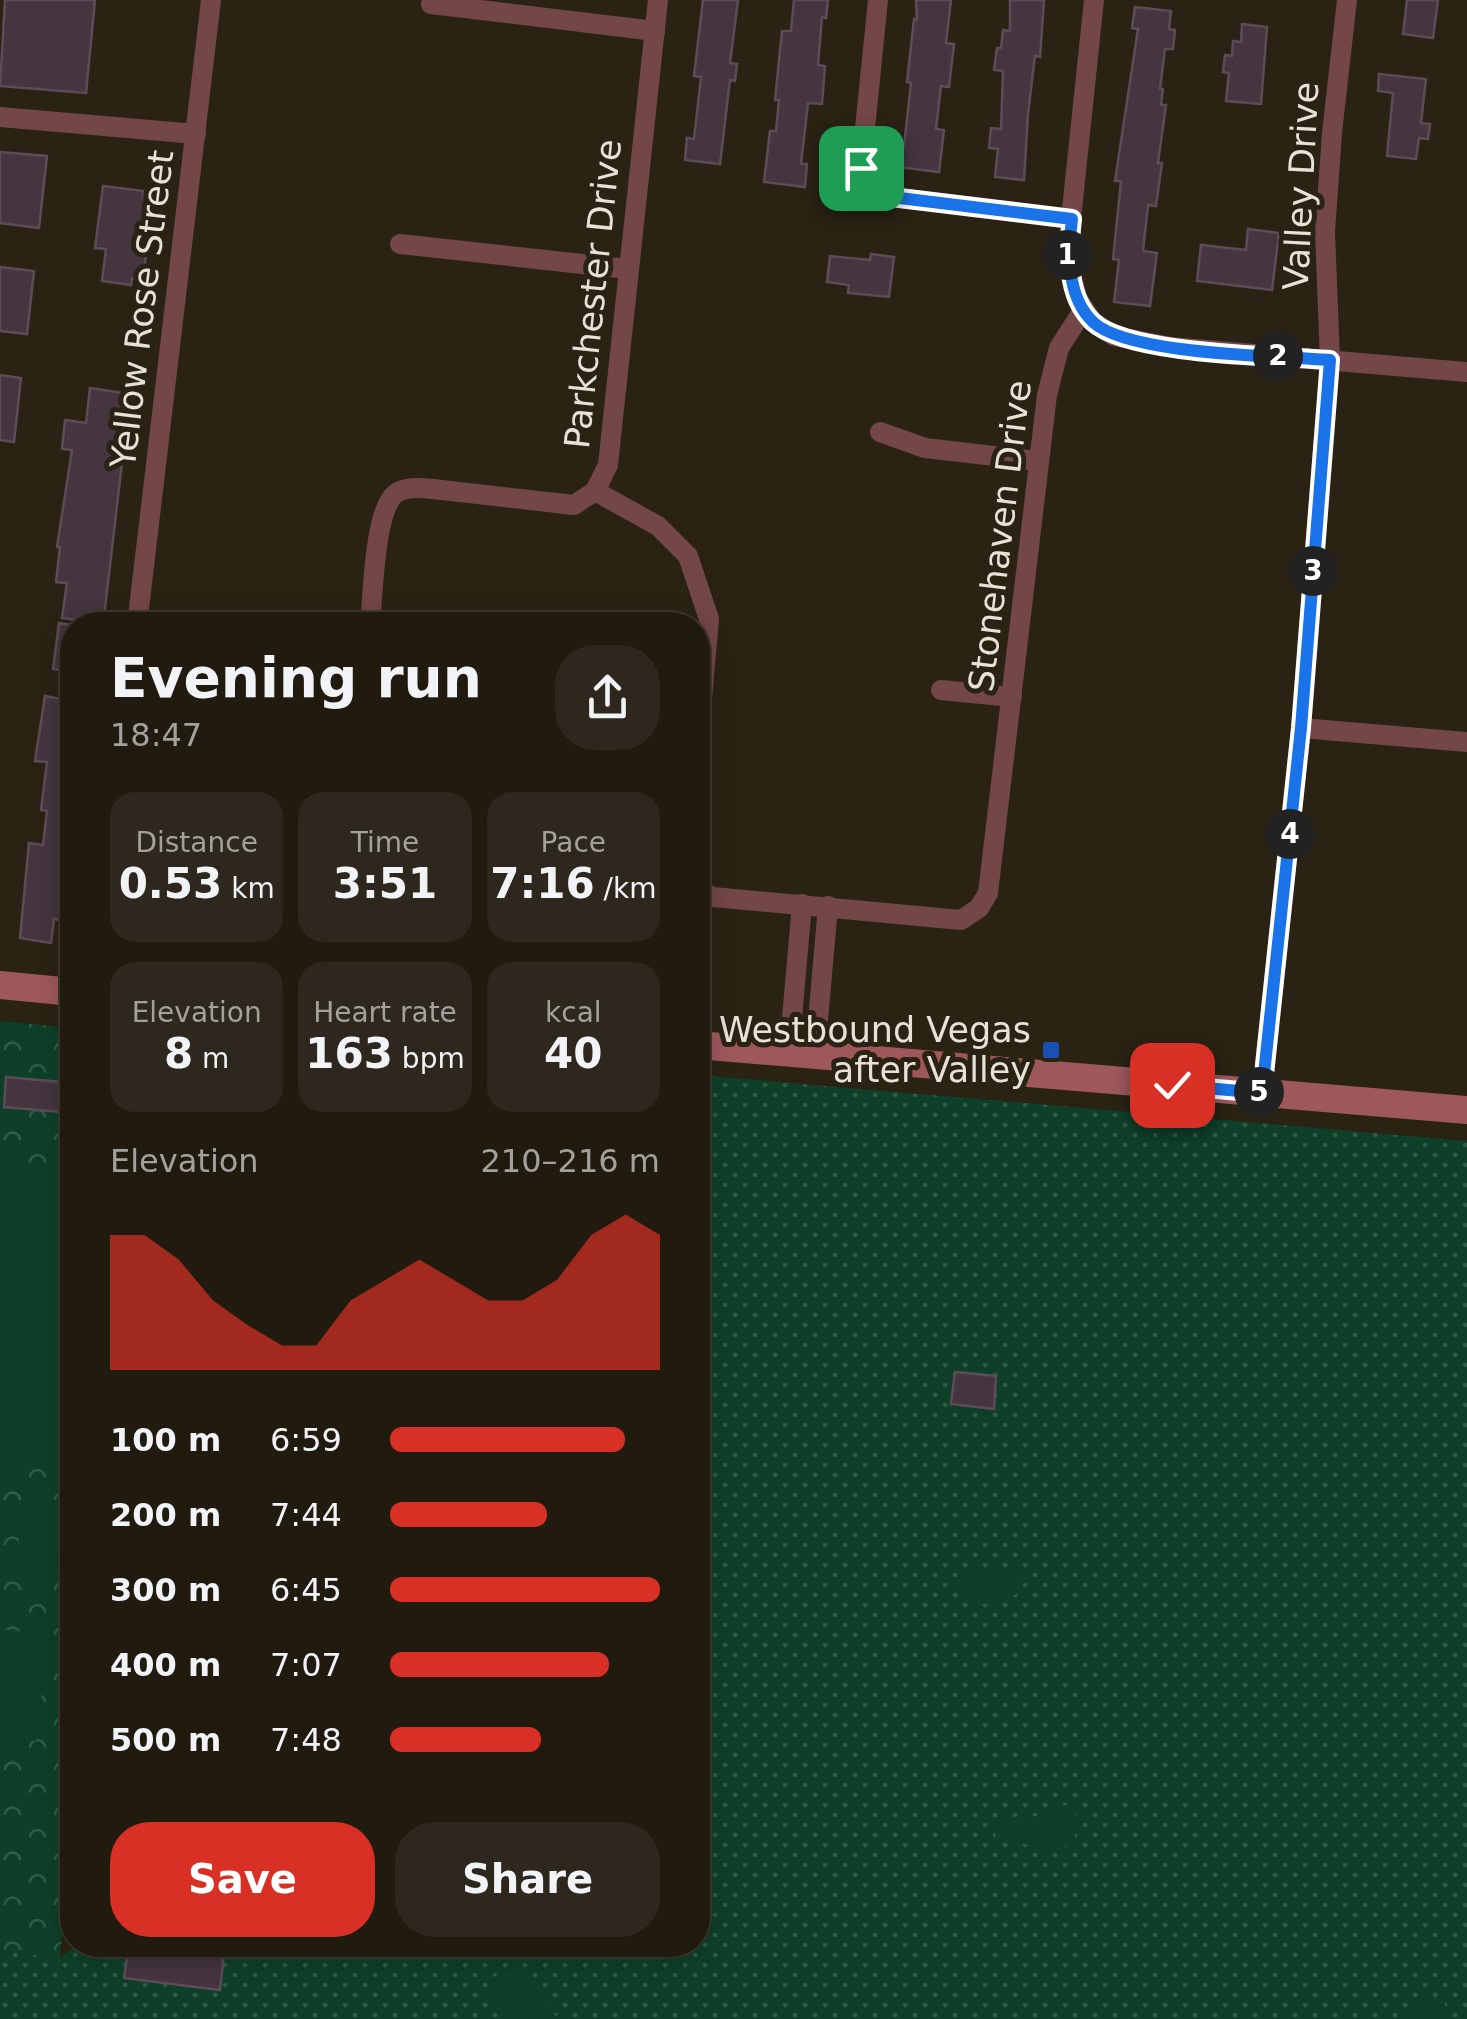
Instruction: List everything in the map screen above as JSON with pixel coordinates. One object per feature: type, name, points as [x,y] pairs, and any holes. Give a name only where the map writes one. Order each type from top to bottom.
[{"type":"main road","points":[[0,986],[60,991]]},
{"type":"main road","points":[[710,1046],[1467,1110]]},
{"type":"street","name":"Yellow Rose Street","points":[[140,612],[211,0]]},
{"type":"street","name":"Parkchester Drive","points":[[371,612],[381,525],[395,494],[411,488],[433,488],[574,505],[594,491],[608,466],[658,0]]},
{"type":"street","points":[[878,0],[861,168],[869,185],[883,196],[1072,219]]},
{"type":"street","points":[[1094,0],[1067,257],[1077,298],[1092,321],[1114,336],[1171,347],[1467,372]]},
{"type":"street","name":"Valley Drive","points":[[1262,1093],[1301,728],[1330,360],[1326,232],[1346,0]]},
{"type":"street","points":[[431,4],[655,30]]},
{"type":"street","points":[[0,117],[196,134]]},
{"type":"street","points":[[400,244],[628,269]]},
{"type":"street","name":"Stonehaven Drive","points":[[828,906],[961,920],[979,908],[988,893],[1046,395],[1059,348],[1084,309]]},
{"type":"street","points":[[880,432],[926,448],[1038,461]]},
{"type":"street","points":[[594,491],[658,526],[688,556],[707,612]]},
{"type":"street","points":[[941,690],[1012,697]]},
{"type":"street","points":[[1301,728],[1467,742]]},
{"type":"street","points":[[710,896],[828,906],[802,1054]]},
{"type":"street","points":[[802,904],[802,1054]]},
{"type":"green space","points":[[0,1021],[60,1027],[60,1958],[0,1951]]},
{"type":"green space","points":[[710,1076],[1467,1141],[1467,2019],[0,2019],[0,1951],[60,1958],[710,1957]]},
{"type":"green space","points":[[0,1171],[60,1175],[60,1461],[0,1456]]},
{"type":"green space","points":[[22,1504],[60,1508],[56,1575],[16,1572]]},
{"type":"green space","points":[[977,1569],[1014,1571],[1022,1577],[1023,1587],[997,1602],[967,1603],[959,1594],[960,1580]]},
{"type":"green space","points":[[0,1629],[48,1635],[36,1741],[0,1738]]},
{"type":"green space","points":[[1059,1805],[1071,1806],[1078,1822],[1077,1832],[1065,1847],[1043,1851],[996,1839],[995,1828],[1003,1818],[1040,1816]]},
{"type":"green space","points":[[507,1969],[525,1973],[559,2019],[509,2019],[492,1999],[488,1987]]},
{"type":"green space","points":[[1431,1998],[1444,2003],[1455,2019],[1396,2019]]},
{"type":"building","points":[[5,0],[95,0],[86,93],[0,86]]},
{"type":"building","points":[[703,0],[738,0],[730,63],[737,64],[735,81],[730,80],[720,164],[685,160],[687,138],[694,139],[701,77],[694,76]]},
{"type":"building","points":[[794,0],[828,0],[826,18],[822,17],[818,65],[825,66],[822,104],[808,103],[801,164],[807,164],[805,187],[764,182],[770,131],[776,131],[782,31],[791,31]]},
{"type":"building","points":[[916,0],[951,0],[946,43],[954,44],[949,87],[941,86],[936,129],[944,130],[939,172],[898,167],[911,83],[907,82],[914,19],[917,20]]},
{"type":"building","points":[[1010,0],[1044,0],[1040,57],[1035,56],[1028,114],[1024,180],[995,177],[998,149],[989,148],[991,128],[1001,129],[1003,71],[994,70],[1003,30],[1010,31]]},
{"type":"building","points":[[1407,0],[1438,0],[1433,38],[1403,34]]},
{"type":"building","points":[[1135,7],[1171,11],[1169,29],[1175,30],[1173,49],[1165,49],[1160,89],[1161,105],[1166,105],[1158,163],[1162,163],[1156,206],[1148,205],[1143,251],[1157,253],[1150,306],[1114,302],[1119,260],[1113,259],[1121,181],[1115,181],[1138,29],[1132,28]]},
{"type":"building","points":[[1242,24],[1267,27],[1261,104],[1226,101],[1229,73],[1223,72],[1225,55],[1232,56],[1233,41],[1241,42]]},
{"type":"building","points":[[1379,74],[1426,79],[1421,123],[1430,124],[1428,139],[1419,138],[1416,159],[1387,156],[1393,93],[1378,91]]},
{"type":"building","points":[[0,152],[47,156],[39,228],[0,223]]},
{"type":"building","points":[[103,186],[144,191],[143,197],[153,198],[143,279],[132,278],[131,285],[102,281],[106,249],[95,248]]},
{"type":"building","points":[[1248,229],[1279,233],[1272,290],[1197,281],[1201,245],[1246,250]]},
{"type":"building","points":[[871,254],[894,257],[889,297],[848,293],[849,285],[827,282],[830,256],[870,260]]},
{"type":"building","points":[[0,267],[34,271],[27,334],[0,331]]},
{"type":"building","points":[[0,375],[21,378],[14,442],[0,440]]},
{"type":"building","points":[[90,388],[130,394],[105,612],[63,612],[67,583],[56,582],[57,547],[72,450],[62,449],[65,420],[86,423]]},
{"type":"building","points":[[59,623],[60,670],[53,669]]},
{"type":"building","points":[[45,696],[60,699],[60,920],[54,919],[51,943],[20,938],[29,843],[43,845],[47,811],[41,810],[47,762],[35,761]]},
{"type":"building","points":[[6,1077],[60,1082],[60,1112],[4,1107]]},
{"type":"building","points":[[955,1372],[996,1376],[994,1409],[951,1404]]},
{"type":"building","points":[[127,1957],[224,1957],[220,1990],[124,1978]]},
{"type":"place","name":"Westbound Vegas after Valley","points":[[1051,1050]]},
{"type":"route","points":[[861,168],[869,185],[883,196],[1072,219],[1067,257],[1077,298],[1092,321],[1114,336],[1171,347],[1330,360],[1301,728],[1262,1093],[1172,1085]]}]
